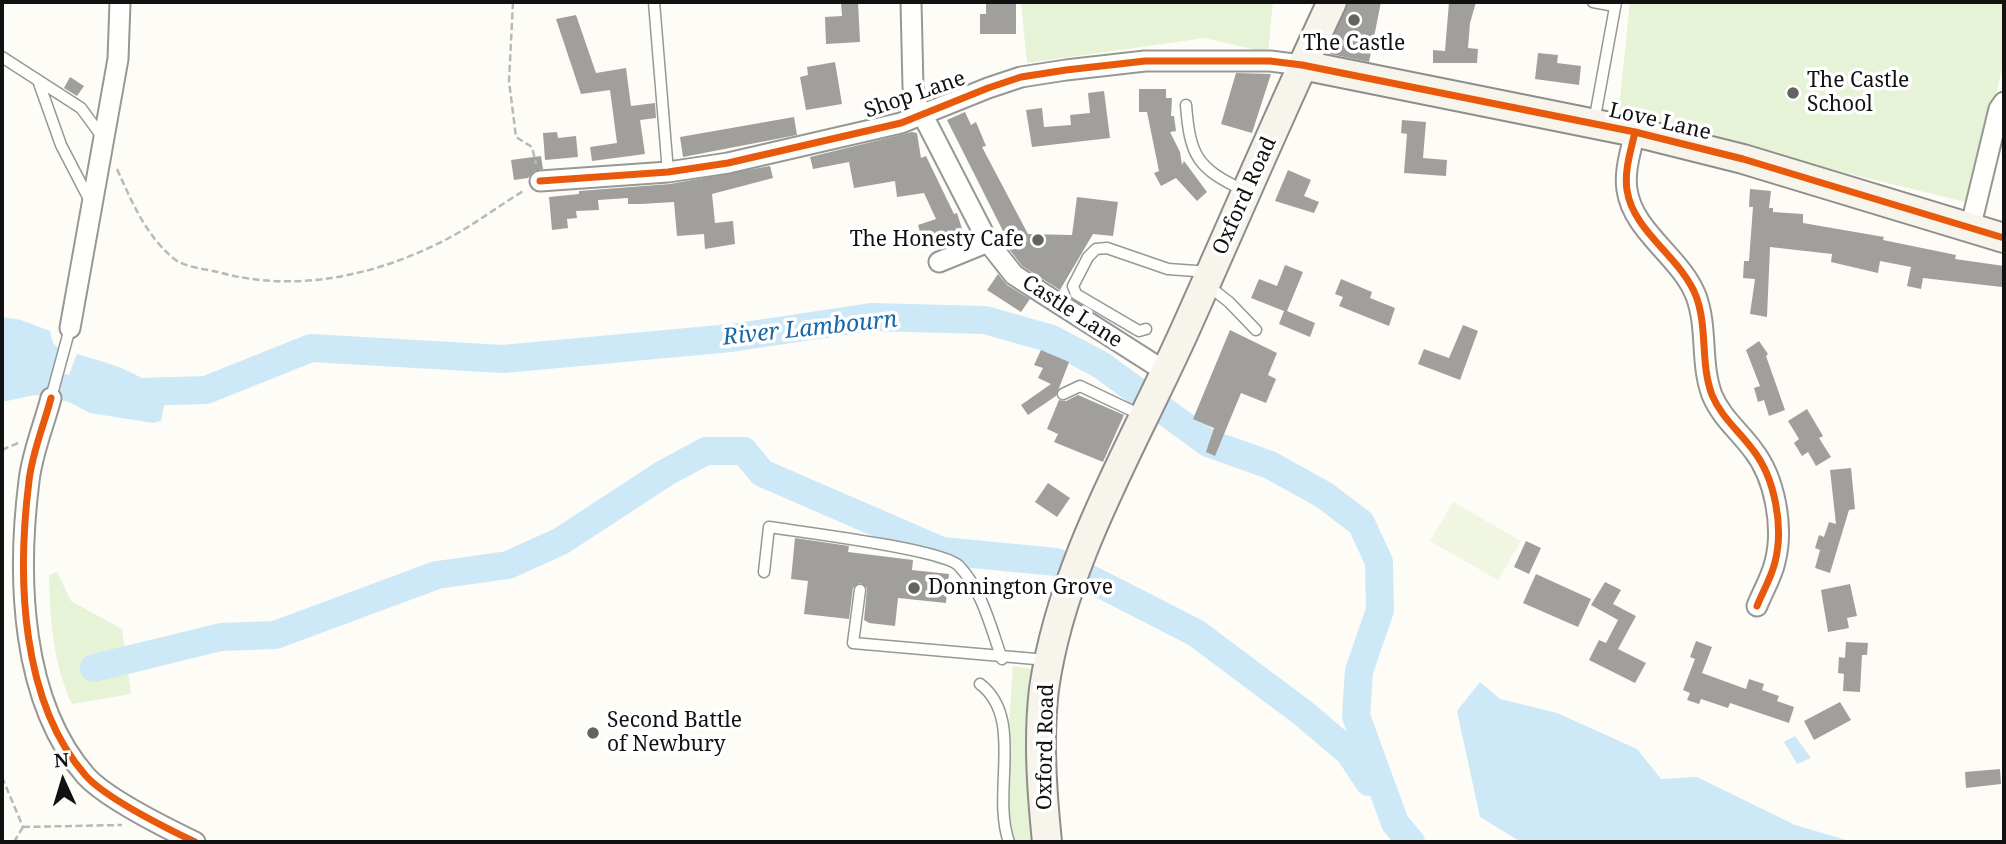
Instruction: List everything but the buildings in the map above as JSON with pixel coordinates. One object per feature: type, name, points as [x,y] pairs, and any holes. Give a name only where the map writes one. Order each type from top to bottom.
[{"type":"main road","name":"Oxford Road","points":[[1047,842],[1042,711],[1049,660],[1061,612],[1081,557],[1332,2]]},
{"type":"main road","name":"Love Lane","points":[[1302,65],[1635,132],[1743,159],[2004,238]]},
{"type":"street","points":[[70,328],[118,59],[120,2]]},
{"type":"street","name":"Castle Lane","points":[[911,2],[913,87],[920,113],[988,242],[1014,275],[1155,397]]},
{"type":"street","name":"Shop Lane","points":[[540,181],[668,172],[768,154],[901,123],[920,113],[1021,77],[1066,70],[1145,61],[1258,61],[1302,65]]},
{"type":"street","points":[[1970,229],[1999,109],[2004,102]]},
{"type":"street","points":[[1635,132],[1627,172],[1627,191],[1636,212],[1682,271],[1696,296],[1702,323],[1706,379],[1728,422],[1755,452],[1773,494],[1779,534],[1775,562],[1757,606]]},
{"type":"street","points":[[939,262],[988,242]]},
{"type":"street","points":[[51,398],[29,478],[22,558],[30,650],[52,723],[87,777],[154,823],[195,842]]},
{"type":"lane","points":[[654,2],[668,172]]},
{"type":"lane","points":[[1593,2],[1615,4],[1593,124]]},
{"type":"lane","points":[[2,57],[81,108],[104,138]]},
{"type":"lane","points":[[39,83],[61,145],[92,204]]},
{"type":"lane","points":[[1186,105],[1188,135],[1199,162],[1213,176],[1247,192]]},
{"type":"lane","points":[[1146,329],[1139,331],[1076,294],[1073,286],[1088,257],[1096,249],[1107,248],[1168,269],[1209,278],[1256,330]]},
{"type":"lane","points":[[51,398],[70,328]]},
{"type":"lane","points":[[1063,394],[1080,386],[1155,397]]},
{"type":"lane","points":[[764,572],[769,527],[932,555],[958,564],[979,596],[1002,659]]},
{"type":"lane","points":[[860,590],[853,643],[1002,659],[1049,660]]},
{"type":"lane","points":[[980,684],[994,694],[1003,714],[1002,821],[1009,842]]},
{"type":"path","points":[[104,138],[142,225],[175,260],[237,278],[288,281],[342,279],[449,238],[540,181],[532,147],[516,137],[509,81],[513,2]]},
{"type":"path","points":[[2,777],[23,827]]},
{"type":"path","points":[[23,827],[129,825]]},
{"type":"path","points":[[14,842],[23,827]]},
{"type":"green space","points":[[1021,2],[1273,2],[1268,53],[1205,38],[1027,63]]},
{"type":"green space","name":"The Castle School","points":[[1630,2],[2004,2],[2004,61],[1970,203],[1618,118]]},
{"type":"green space","points":[[1453,502],[1521,541],[1498,580],[1430,541]]},
{"type":"green space","points":[[57,572],[71,601],[122,629],[131,694],[72,704],[57,657],[52,624],[49,575]]},
{"type":"green space","points":[[1013,666],[1037,670],[1037,842],[1013,842],[1005,785]]},
{"type":"water","points":[[2,317],[21,320],[50,331],[53,343],[61,351],[54,372],[69,375],[77,354],[125,370],[147,382],[165,399],[161,421],[153,423],[90,413],[69,402],[35,395],[2,402]]},
{"type":"water","points":[[1480,682],[1500,699],[1557,713],[1637,749],[1661,779],[1697,777],[1795,825],[1853,842],[1521,842],[1480,817],[1457,711]]},
{"type":"water","points":[[1795,736],[1811,758],[1797,764],[1784,742]]},
{"type":"waterway","name":"River Lambourn","points":[[121,389],[141,392],[206,390],[311,348],[503,359],[731,338],[871,317],[985,320],[1052,339],[1101,365],[1208,443],[1270,465],[1324,495],[1361,523],[1379,562],[1380,610],[1359,671],[1356,716],[1395,823],[1411,842]]},
{"type":"waterway","points":[[94,668],[221,637],[275,635],[437,575],[508,565],[561,541],[665,473],[706,451],[744,451],[762,473],[942,551],[1056,562],[1196,633],[1303,713],[1349,752],[1369,782]]},
{"type":"cycle path","points":[[540,181],[668,172],[728,163],[901,123],[1021,77],[1145,61],[1270,61],[1302,65],[1635,132],[1743,159],[2004,238]]},
{"type":"cycle path","points":[[1635,132],[1626,175],[1631,205],[1638,219],[1680,269],[1696,296],[1712,395],[1725,417],[1761,461],[1776,503],[1778,548],[1772,573],[1757,606]]},
{"type":"cycle path","points":[[51,398],[35,450],[25,518],[24,596],[36,675],[48,712],[64,746],[86,776],[108,794],[195,842]]},
{"type":"place","name":"The Castle","points":[[1354,20]]},
{"type":"place","name":"The Castle School","points":[[1793,93]]},
{"type":"place","name":"The Honesty Cafe","points":[[1038,240]]},
{"type":"place","name":"Donnington Grove","points":[[914,588]]},
{"type":"place","name":"Second Battle of Newbury","points":[[593,733]]}]
